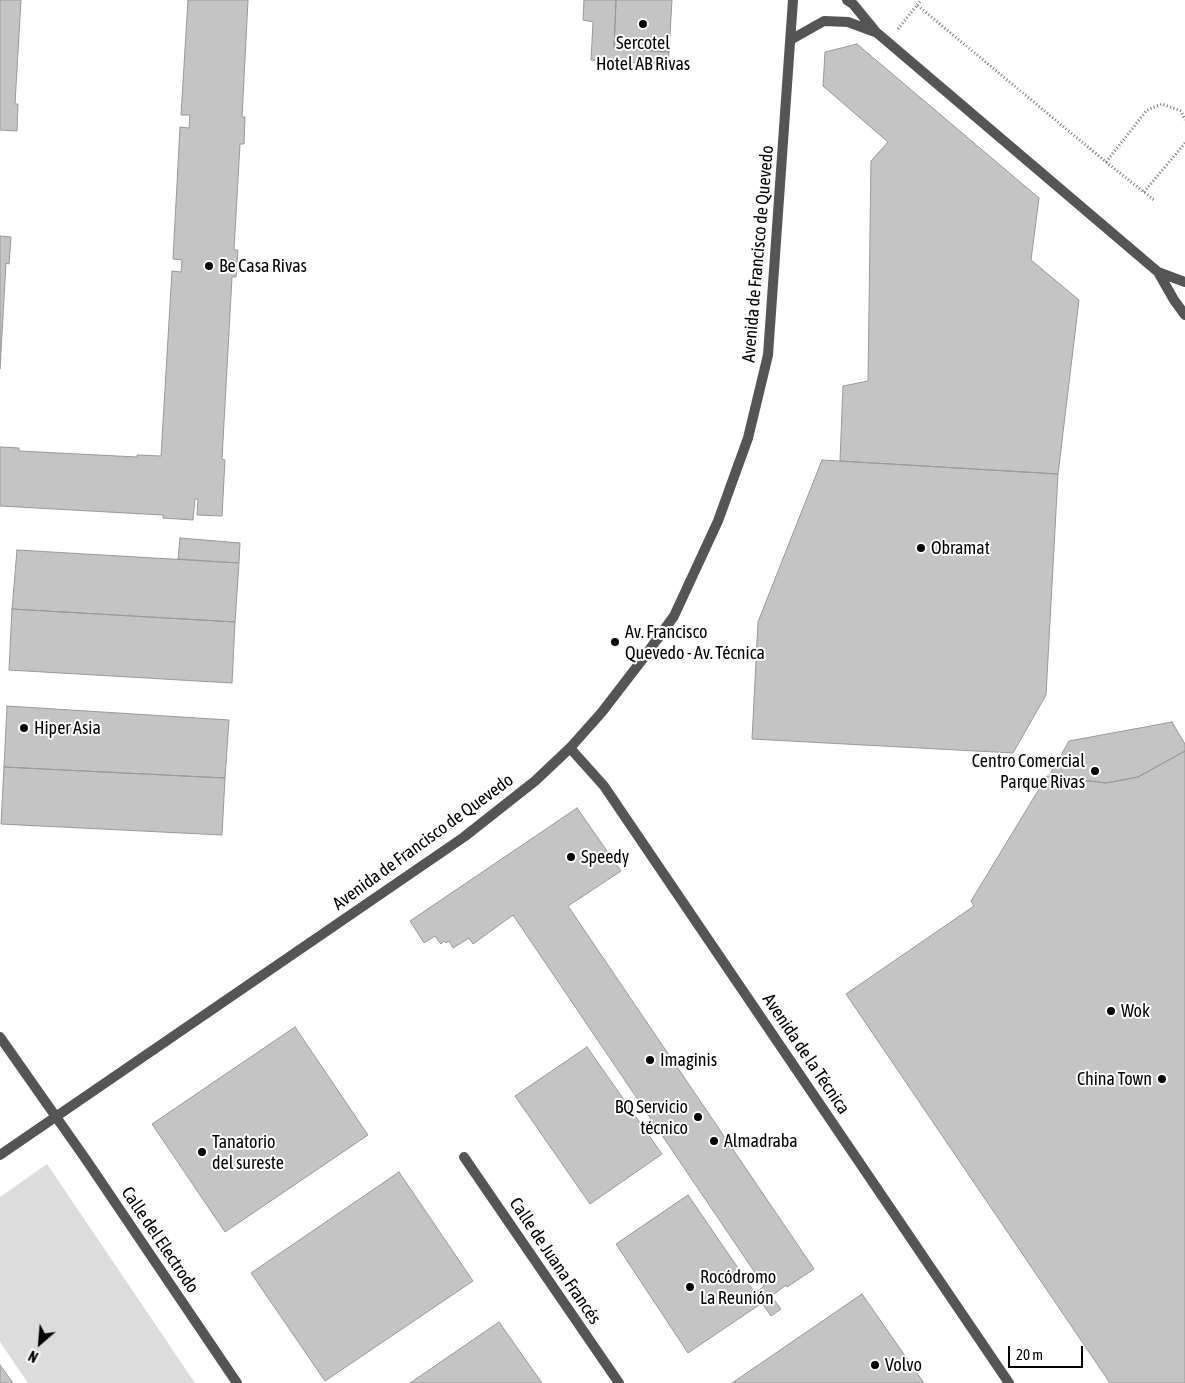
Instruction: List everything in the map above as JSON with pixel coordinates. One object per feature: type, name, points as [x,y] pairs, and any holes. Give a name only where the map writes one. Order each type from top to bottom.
[{"type":"street","name":"Avenida de Francisco de Quevedo","points":[[0,1155],[464,837],[535,781],[570,748],[602,712],[674,616],[718,521],[748,438],[768,355],[792,39],[793,0]]},
{"type":"street","points":[[847,0],[853,4],[876,32],[887,42],[1158,272],[1185,315]]},
{"type":"street","points":[[792,39],[824,21],[848,22],[876,32]]},
{"type":"street","points":[[1158,272],[1185,282]]},
{"type":"street","name":"Avenida de la Técnica","points":[[570,748],[604,786],[1009,1383]]},
{"type":"street","name":"Calle del Electrodo","points":[[0,1037],[87,1161],[237,1383]]},
{"type":"street","name":"Calle de Juana Francés","points":[[464,1157],[619,1383]]},
{"type":"path","points":[[887,42],[921,0]]},
{"type":"path","points":[[917,5],[1154,200]]},
{"type":"path","points":[[1106,162],[1147,110],[1162,104],[1181,111],[1185,120]]},
{"type":"path","points":[[1144,192],[1185,143]]},
{"type":"shaded area","points":[[47,1164],[195,1383],[28,1383],[0,1342],[0,1197]]},
{"type":"building","points":[[0,0],[21,0],[15,104],[18,104],[17,131],[0,130]]},
{"type":"building","name":"Be Casa Rivas","points":[[188,0],[248,0],[242,117],[245,117],[244,144],[240,144],[234,250],[238,250],[236,277],[232,277],[222,459],[225,460],[222,516],[197,515],[198,499],[195,499],[193,520],[163,518],[163,515],[0,506],[0,447],[19,448],[19,451],[137,457],[137,455],[161,456],[172,271],[181,272],[182,260],[173,259],[180,127],[189,128],[190,115],[181,115]]},
{"type":"building","points":[[584,0],[616,0],[614,48],[669,52],[668,65],[591,60],[593,22],[583,20]]},
{"type":"building","name":"Sercotel Hotel AB Rivas","points":[[616,0],[672,0],[669,52],[614,48]]},
{"type":"building","points":[[857,44],[1039,198],[1031,260],[1079,300],[1058,474],[840,461],[843,386],[868,381],[871,161],[888,142],[823,86],[825,52]]},
{"type":"building","points":[[0,236],[11,237],[9,264],[6,263],[0,369]]},
{"type":"building","name":"Obramat","points":[[822,460],[1058,474],[1046,695],[1013,753],[752,739],[758,622]]},
{"type":"building","points":[[180,538],[240,543],[239,563],[178,559]]},
{"type":"building","points":[[17,550],[239,563],[235,622],[12,609]]},
{"type":"building","points":[[12,609],[235,622],[232,683],[9,670]]},
{"type":"building","points":[[7,706],[229,720],[225,778],[4,767]]},
{"type":"building","points":[[1172,722],[1185,744],[1185,751],[1138,777],[1106,783],[1049,776],[1069,741]]},
{"type":"building","points":[[1185,751],[1185,1383],[1110,1383],[846,994],[974,906],[971,901],[1047,776],[1106,783],[1138,777]]},
{"type":"building","points":[[4,767],[225,778],[222,835],[1,824]]},
{"type":"building","points":[[577,808],[621,871],[568,906],[814,1269],[773,1295],[772,1297],[781,1309],[771,1316],[755,1293],[764,1286],[513,915],[473,944],[469,938],[453,948],[449,941],[446,943],[444,941],[441,944],[435,936],[424,943],[410,921]]},
{"type":"building","points":[[295,1027],[368,1135],[225,1232],[152,1124]]},
{"type":"building","points":[[587,1047],[662,1154],[590,1204],[515,1096]]},
{"type":"building","points":[[399,1172],[473,1281],[325,1381],[251,1273]]},
{"type":"building","points":[[688,1195],[762,1303],[688,1353],[616,1244]]},
{"type":"building","points":[[862,1294],[924,1383],[732,1383]]},
{"type":"building","points":[[499,1322],[542,1383],[410,1383]]},
{"type":"building","points":[[0,1365],[13,1383],[0,1383]]},
{"type":"place","name":"Sercotel Hotel AB Rivas","points":[[643,24]]},
{"type":"place","name":"Be Casa Rivas","points":[[209,266]]},
{"type":"place","name":"Obramat","points":[[921,548]]},
{"type":"place","name":"Av. Francisco Quevedo - Av. Técnica","points":[[615,642]]},
{"type":"place","name":"Hiper Asia","points":[[24,728]]},
{"type":"place","name":"Centro Comercial Parque Rivas","points":[[1095,771]]},
{"type":"place","name":"Speedy","points":[[571,857]]},
{"type":"place","name":"Wok","points":[[1111,1011]]},
{"type":"place","name":"Imaginis","points":[[650,1060]]},
{"type":"place","name":"China Town","points":[[1162,1079]]},
{"type":"place","name":"BQ Servicio técnico","points":[[698,1117]]},
{"type":"place","name":"Almadraba","points":[[714,1141]]},
{"type":"place","name":"Tanatorio del sureste","points":[[202,1152]]},
{"type":"place","name":"Rocódromo La Reunión","points":[[690,1287]]},
{"type":"place","name":"Volvo","points":[[875,1365]]}]
